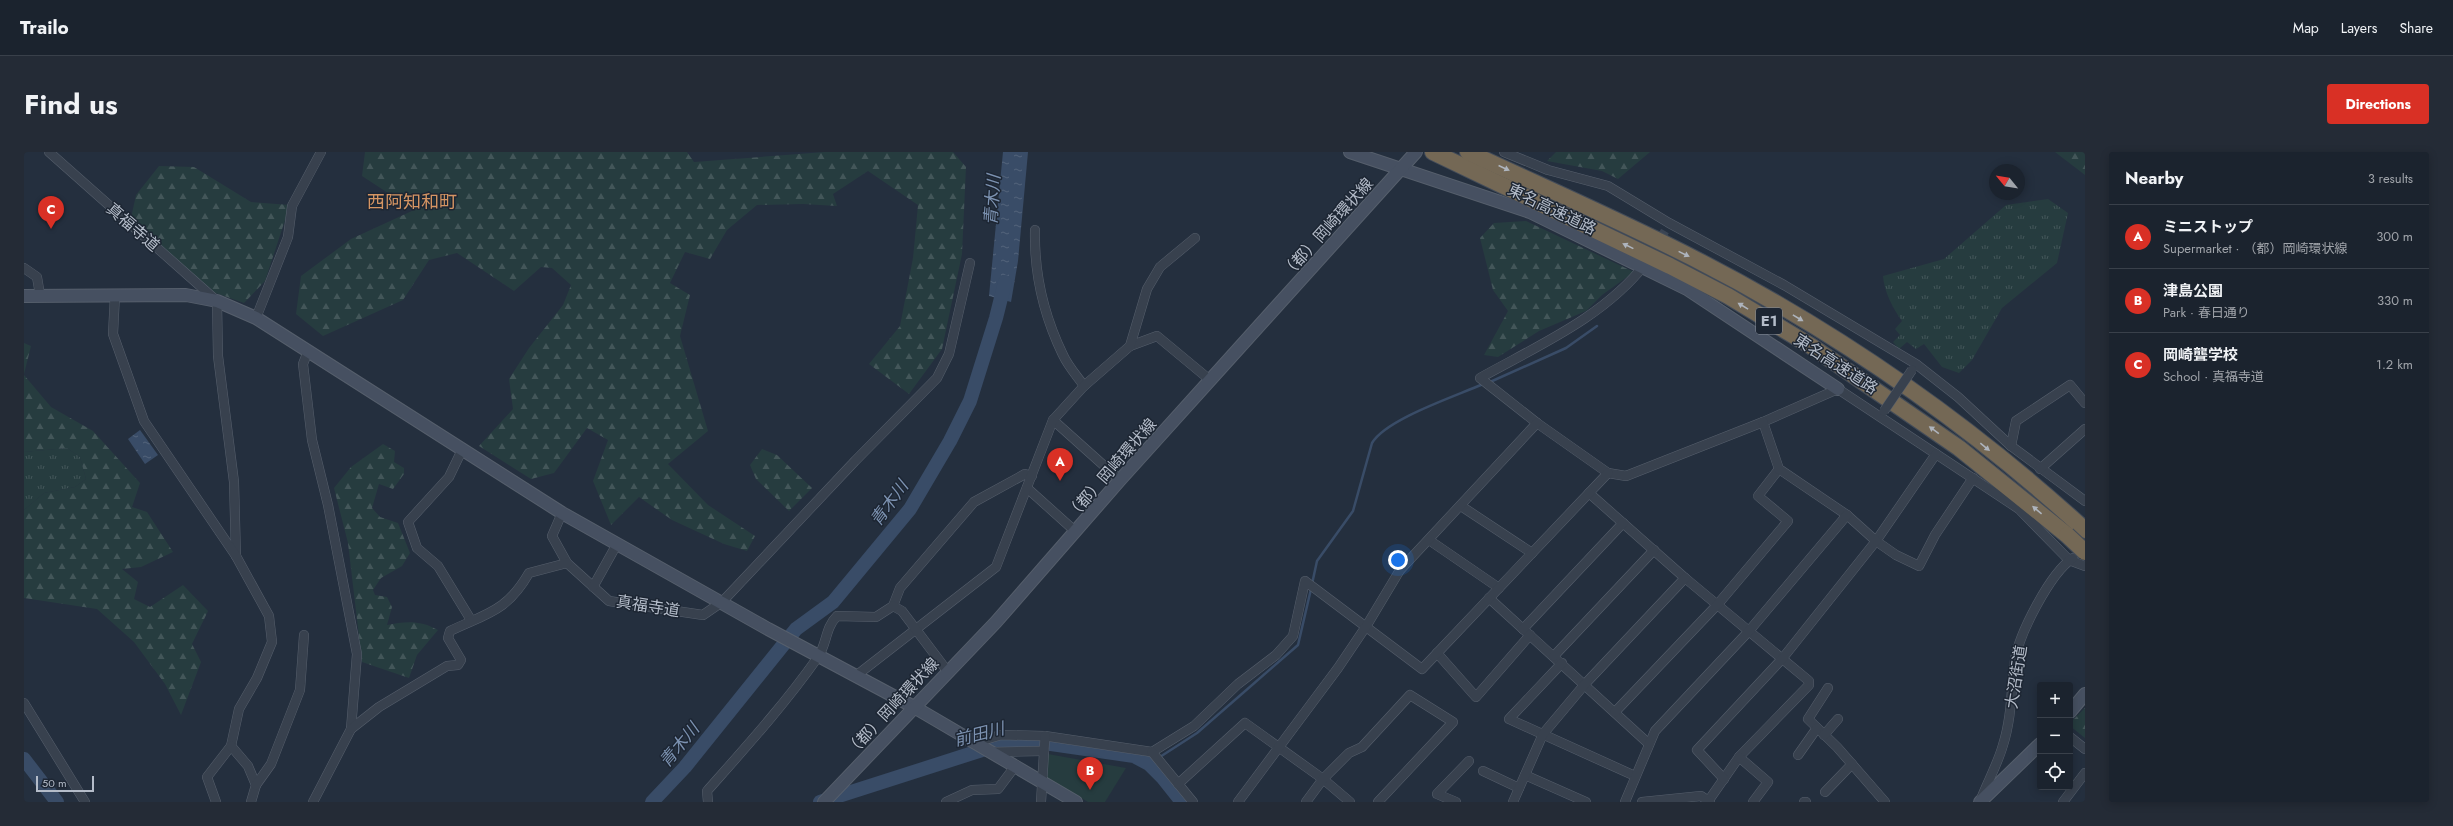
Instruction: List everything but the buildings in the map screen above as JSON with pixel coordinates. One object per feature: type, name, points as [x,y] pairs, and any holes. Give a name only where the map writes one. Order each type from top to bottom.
[{"type":"highway","name":"東名高速道路","points":[[1468,152],[1694,259],[1838,342],[1864,358],[1969,434],[2082,527]]},
{"type":"highway","name":"東名高速道路","points":[[1437,153],[1670,266],[1728,296],[1811,346],[1959,448],[2085,551]]},
{"type":"street","name":"真福寺道","points":[[49,152],[217,301]]},
{"type":"street","points":[[256,318],[288,237],[292,206],[321,152]]},
{"type":"street","points":[[1350,152],[1399,170],[1530,212],[1644,265],[1687,289],[1838,389],[1882,414],[1936,454],[2019,509],[2069,560],[2085,566]]},
{"type":"street","name":"（都）岡崎環状線","points":[[824,802],[996,622],[1120,480],[1326,254],[1416,152]]},
{"type":"street","points":[[1504,152],[1548,170],[1608,186],[1667,227],[1784,285],[1914,367],[1958,397],[2011,446],[2085,501]]},
{"type":"street","points":[[1035,230],[1034,250],[1043,307],[1064,357],[1084,386]]},
{"type":"street","points":[[1130,346],[1147,289],[1160,267],[1195,238]]},
{"type":"street","name":"真福寺道","points":[[562,513],[552,536],[567,563],[609,601],[703,615],[722,602],[855,461],[938,378],[949,354],[970,264]]},
{"type":"street","points":[[1644,265],[1632,281],[1573,327],[1480,378],[1537,423],[1608,473],[1626,476],[1763,422],[1838,389]]},
{"type":"street","points":[[24,268],[37,276],[40,295]]},
{"type":"street","points":[[114,295],[113,334],[144,422],[236,556],[269,616],[272,642],[257,678],[239,709],[231,746],[207,777],[216,802]]},
{"type":"street","points":[[24,296],[186,295],[217,301],[256,318],[562,513],[768,629],[857,675],[977,742],[1076,802]]},
{"type":"street","points":[[217,301],[218,356],[234,482],[236,556]]},
{"type":"street","points":[[857,675],[996,567],[1053,420],[1084,386],[1130,346],[1157,336],[1210,380]]},
{"type":"street","points":[[308,351],[303,364],[312,440],[328,505],[357,654],[351,729],[313,802]]},
{"type":"street","points":[[1882,414],[1914,367]]},
{"type":"street","points":[[2011,446],[2016,421],[2070,385],[2085,403]]},
{"type":"street","points":[[1053,420],[1120,480]]},
{"type":"street","points":[[1763,422],[1779,469],[1847,514],[1876,541],[1896,555],[1919,566],[1935,534],[1973,478]]},
{"type":"street","points":[[1238,802],[1280,748],[1367,625],[1400,570],[1537,423]]},
{"type":"street","points":[[2040,469],[2085,429]]},
{"type":"street","points":[[462,450],[449,477],[408,522],[417,548],[438,566],[472,620]]},
{"type":"street","points":[[1724,779],[1697,750],[1782,659],[1876,541],[1936,454]]},
{"type":"street","points":[[1614,712],[1718,604],[1788,521],[1758,496],[1779,469]]},
{"type":"street","points":[[977,742],[1001,735],[1045,736],[1152,752],[1194,726],[1238,684],[1276,655],[1293,636],[1305,581],[1367,625],[1422,669],[1608,473]]},
{"type":"street","points":[[708,802],[707,791],[756,735],[818,655],[830,623],[837,616],[876,617],[893,606],[900,588],[974,502],[1025,474],[1032,476]]},
{"type":"street","points":[[1027,488],[1076,532]]},
{"type":"street","points":[[1589,493],[1685,578],[1809,681],[1809,685],[1739,757],[1710,801],[1701,796],[1642,802]]},
{"type":"street","points":[[1461,506],[1532,553]]},
{"type":"street","points":[[1625,802],[1635,776],[1656,731],[1749,630],[1847,514]]},
{"type":"street","points":[[1437,653],[1476,698],[1527,632],[1623,523]]},
{"type":"street","points":[[1429,540],[1499,588]]},
{"type":"street","points":[[593,587],[617,544]]},
{"type":"street","points":[[1554,656],[1654,550]]},
{"type":"street","name":"大沼街道","points":[[1980,802],[2003,745],[2012,704],[2015,659],[2025,628],[2050,584],[2069,560],[2085,551]]},
{"type":"street","points":[[351,729],[379,707],[447,666],[458,665],[461,660],[448,638],[450,630],[497,610],[518,592],[529,573],[567,563]]},
{"type":"street","points":[[1513,802],[1543,734],[1585,684],[1685,578]]},
{"type":"street","points":[[1489,598],[1649,744]]},
{"type":"street","points":[[893,606],[902,611],[917,628],[948,672]]},
{"type":"street","points":[[251,802],[256,785],[271,764],[300,690],[304,635]]},
{"type":"street","points":[[1562,663],[1509,719],[1635,776]]},
{"type":"street","points":[[1828,688],[1808,719],[1852,764],[1882,801]]},
{"type":"street","points":[[2073,708],[2085,694]]},
{"type":"street","points":[[1306,802],[1323,779],[1349,753],[1362,747],[1410,695],[1453,722],[1378,802]]},
{"type":"street","points":[[25,705],[85,802]]},
{"type":"street","points":[[1824,735],[1838,719]]},
{"type":"street","points":[[1178,784],[1245,723],[1323,779],[1350,802]]},
{"type":"street","points":[[1798,755],[1816,728]]},
{"type":"street","points":[[1041,802],[1040,788],[1042,782],[1045,736]]},
{"type":"street","points":[[2073,740],[2085,749]]},
{"type":"street","points":[[231,746],[248,766],[256,785]]},
{"type":"street","points":[[1980,802],[2037,747]]},
{"type":"street","points":[[994,752],[1044,751]]},
{"type":"street","points":[[1152,752],[1193,802]]},
{"type":"street","points":[[1739,757],[1768,782],[1753,802]]},
{"type":"street","points":[[1456,802],[1438,794],[1469,761]]},
{"type":"street","points":[[1825,792],[1852,764]]},
{"type":"street","points":[[946,802],[972,790],[998,789],[1016,765]]},
{"type":"street","points":[[1483,772],[1519,788]]},
{"type":"street","points":[[2063,802],[2085,773]]},
{"type":"street","points":[[1525,775],[1586,802]]},
{"type":"green space","points":[[365,152],[687,152],[694,162],[825,152],[953,152],[966,167],[962,254],[942,349],[909,394],[869,364],[900,326],[913,258],[918,205],[868,171],[833,194],[837,206],[803,204],[757,205],[727,230],[710,259],[685,252],[670,283],[690,295],[680,336],[708,431],[668,464],[708,505],[755,536],[747,551],[724,544],[672,520],[639,497],[611,525],[593,481],[608,440],[587,428],[554,473],[531,479],[479,446],[513,409],[509,379],[529,348],[563,305],[571,285],[552,268],[541,267],[514,291],[457,253],[429,260],[403,300],[323,336],[296,314],[301,276],[351,239],[414,210],[362,176]]},
{"type":"green space","points":[[1556,152],[1650,152],[1618,179],[1602,171],[1547,161]]},
{"type":"green space","points":[[2055,152],[2085,152],[2085,175]]},
{"type":"green space","points":[[159,166],[194,167],[251,202],[290,205],[265,281],[244,303],[213,292],[131,218],[136,195]]},
{"type":"green space","points":[[2048,199],[2068,213],[2057,263],[2002,308],[1972,360],[1959,373],[1942,367],[1924,344],[1916,349],[1907,342],[1899,349],[1893,342],[1900,335],[1895,329],[1902,321],[1890,300],[1885,288],[1883,276],[1944,259],[2006,205]]},
{"type":"green space","points":[[1526,221],[1634,272],[1602,295],[1586,311],[1539,331],[1498,357],[1484,355],[1508,311],[1493,290],[1480,238],[1494,223]]},
{"type":"green space","points":[[24,343],[31,346],[24,374]]},
{"type":"green space","points":[[24,375],[51,407],[93,431],[140,483],[132,507],[147,512],[173,552],[141,567],[122,569],[138,582],[134,599],[150,607],[183,585],[208,611],[192,644],[201,662],[181,715],[165,684],[134,642],[97,609],[24,598],[24,510],[44,493],[75,487],[86,479],[80,457],[67,448],[24,452]]},
{"type":"green space","points":[[383,444],[395,451],[394,462],[404,468],[404,474],[393,489],[379,484],[372,508],[380,517],[398,523],[410,553],[402,566],[381,578],[373,590],[375,595],[387,597],[392,607],[387,625],[413,622],[425,624],[438,630],[417,655],[409,678],[362,662],[348,543],[334,488],[351,467]]},
{"type":"green space","points":[[67,448],[80,457],[86,479],[75,487],[44,493],[24,510],[24,452]]},
{"type":"green space","points":[[762,449],[777,455],[812,488],[789,511],[756,479],[750,465]]},
{"type":"green space","points":[[2085,708],[2085,738],[2073,728],[2073,720]]},
{"type":"green space","points":[[1048,754],[1126,768],[1105,802],[1088,802],[1047,778]]},
{"type":"water","points":[[1003,152],[1028,152],[1018,261],[1011,302],[989,296]]},
{"type":"water","points":[[140,430],[158,455],[145,464],[128,439]]},
{"type":"waterway","name":"青木川","points":[[652,802],[685,767],[796,629],[833,602],[910,509],[950,441],[970,401],[996,318],[1005,282]]},
{"type":"waterway","points":[[1490,382],[1566,348],[1597,326]]},
{"type":"waterway","points":[[1312,584],[1317,561],[1353,511],[1372,443],[1391,425],[1406,417],[1483,384]]},
{"type":"waterway","points":[[1149,764],[1197,733],[1298,645],[1311,589]]},
{"type":"waterway","name":"前田川","points":[[820,802],[1004,743],[1051,744],[1134,756],[1149,764],[1162,777],[1182,802]]},
{"type":"waterway","points":[[24,759],[57,802]]},
{"type":"tunnel","points":[[1647,260],[1665,231]]},
{"type":"place","name":"岡崎聾学校","points":[[51,229]]},
{"type":"place","name":"ミニストップ","points":[[1060,481]]},
{"type":"place","name":"津島公園","points":[[1090,790]]},
{"type":"district","name":"西阿知和町","points":[[412,202]]}]
